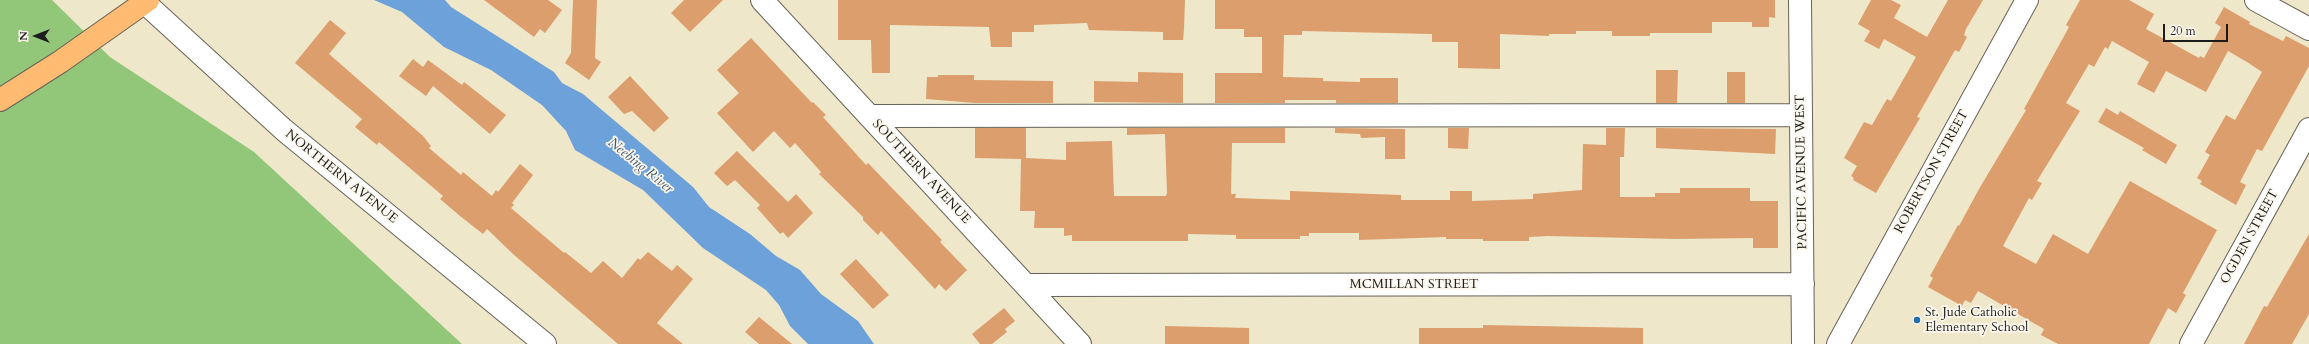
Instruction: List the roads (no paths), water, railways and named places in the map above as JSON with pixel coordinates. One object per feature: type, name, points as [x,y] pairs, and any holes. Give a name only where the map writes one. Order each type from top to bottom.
[{"type":"main road","points":[[0,100],[60,62],[147,1]]},
{"type":"street","name":"SOUTHERN AVENUE","points":[[762,0],[1080,344]]},
{"type":"street","name":"PACIFIC AVENUE WEST","points":[[1800,0],[1803,344]]},
{"type":"street","name":"ROBERTSON STREET","points":[[1838,344],[2027,0]]},
{"type":"street","points":[[2256,0],[2309,29]]},
{"type":"street","name":"NORTHERN AVENUE","points":[[147,1],[284,130],[545,344]]},
{"type":"street","points":[[869,116],[1801,115]]},
{"type":"street","name":"OGDEN STREET","points":[[2191,344],[2309,129]]},
{"type":"street","name":"MCMILLAN STREET","points":[[1026,285],[1803,284]]},
{"type":"water","name":"Neebing River","points":[[374,0],[445,0],[451,7],[554,72],[562,83],[583,94],[693,187],[709,207],[750,234],[776,256],[800,270],[821,294],[858,321],[874,344],[808,344],[790,326],[779,305],[766,290],[703,248],[643,190],[575,150],[566,131],[542,105],[491,70],[444,47],[402,12]]},
{"type":"place","name":"St. Jude Catholic Elementary School","points":[[1917,320]]}]
